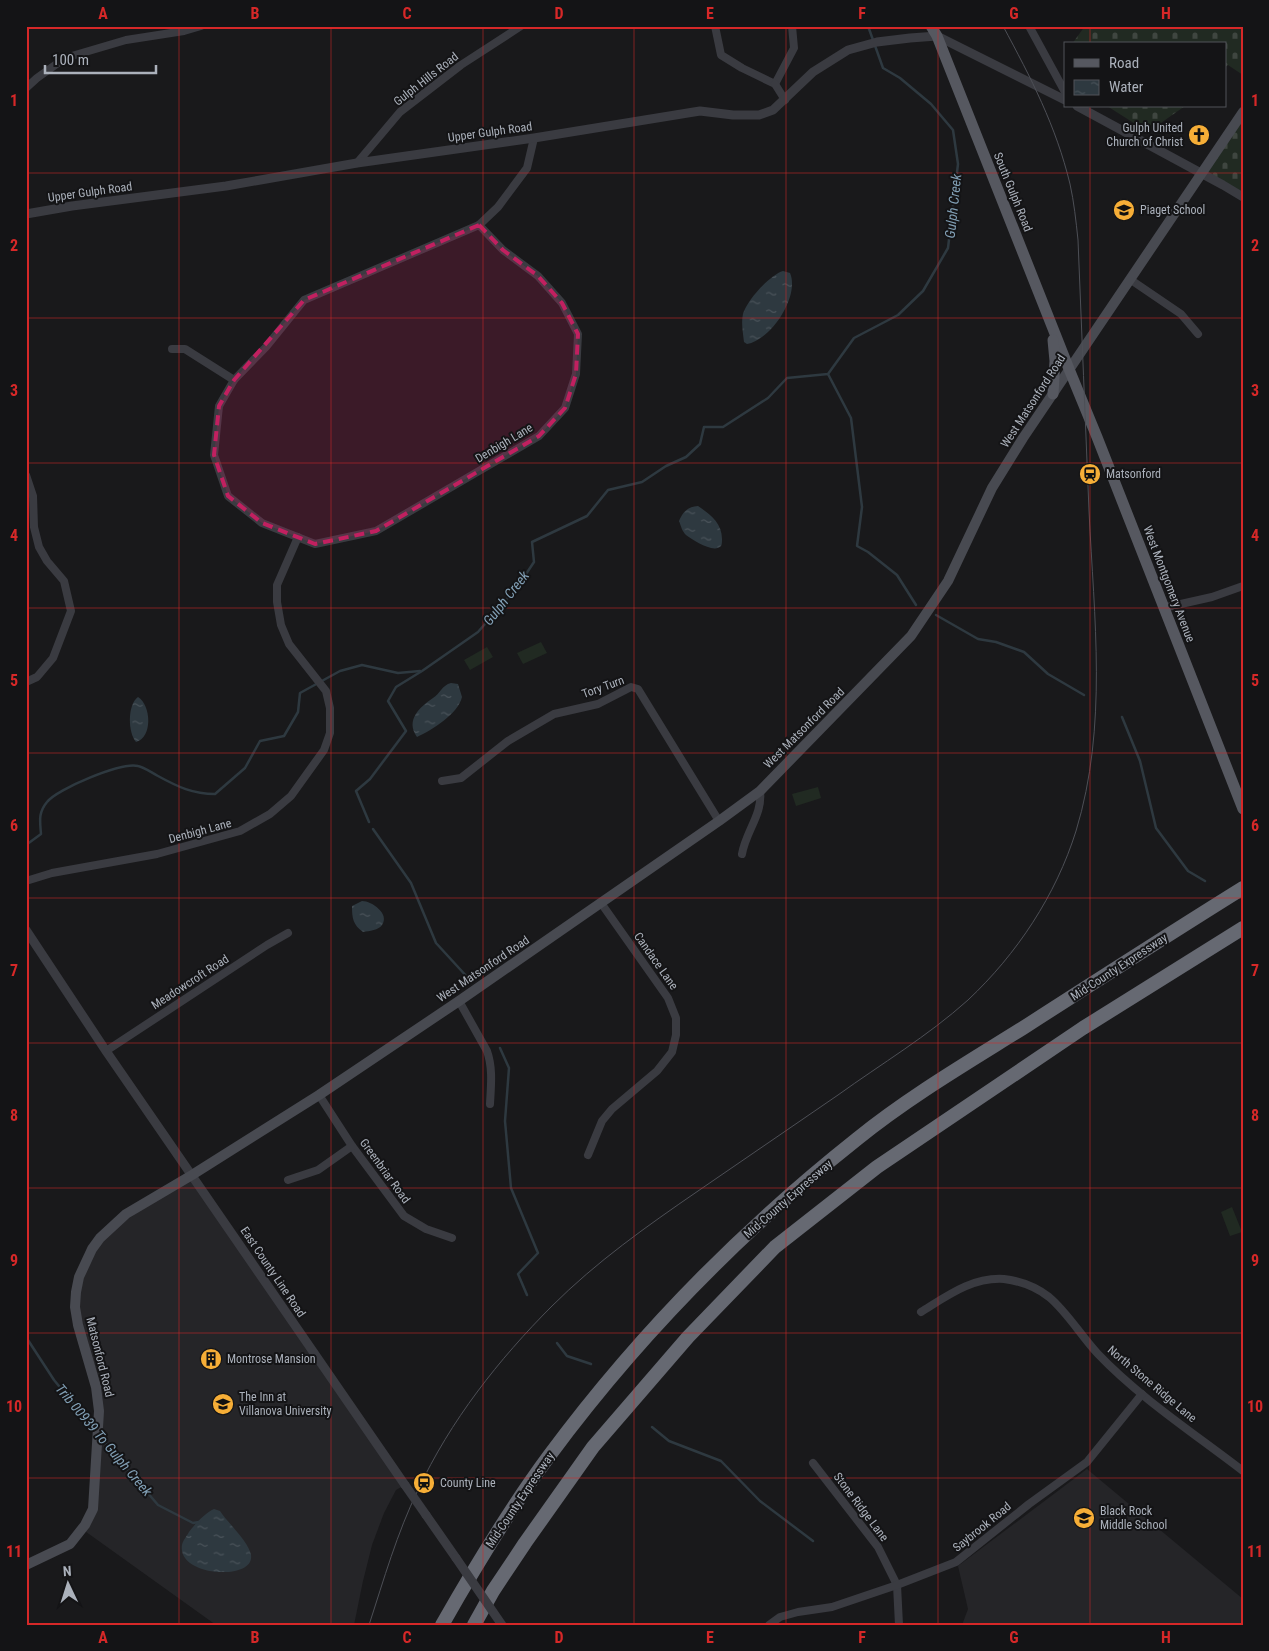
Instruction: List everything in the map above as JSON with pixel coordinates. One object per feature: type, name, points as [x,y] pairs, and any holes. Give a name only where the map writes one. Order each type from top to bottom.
[{"type":"highway","name":"Mid-County Expressway","points":[[442,1625],[498,1530],[548,1456],[630,1354],[719,1259],[830,1161],[918,1094],[1243,888]]},
{"type":"highway","points":[[474,1625],[493,1591],[593,1447],[688,1337],[775,1248],[893,1156],[1084,1028],[1243,928]]},
{"type":"main road","name":"South Gulph Road","points":[[934,31],[1069,369]]},
{"type":"main road","name":"West Matsonford Road","points":[[192,1176],[319,1095],[459,1001],[760,791],[911,636],[948,580],[992,488],[1052,394],[1243,112]]},
{"type":"main road","points":[[1052,328],[1055,361],[1052,394]]},
{"type":"main road","name":"West Montgomery Avenue","points":[[1069,369],[1098,437],[1163,608],[1243,809]]},
{"type":"main road","name":"Matsonford Road","points":[[26,1565],[70,1544],[85,1525],[93,1510],[99,1411],[96,1387],[78,1325],[75,1307],[79,1277],[92,1249],[111,1227],[126,1214],[192,1176]]},
{"type":"street","points":[[26,88],[65,58],[126,40],[176,33],[201,26]]},
{"type":"street","name":"Gulph Hills Road","points":[[357,163],[400,112],[461,64],[521,26]]},
{"type":"street","points":[[715,26],[722,55],[742,68],[774,84],[785,100]]},
{"type":"street","points":[[774,84],[794,48],[792,26]]},
{"type":"street","points":[[1029,26],[1064,90]]},
{"type":"street","points":[[934,31],[1006,71],[1064,100]]},
{"type":"street","name":"Upper Gulph Road","points":[[26,214],[72,206],[226,186],[357,163],[534,138],[700,111],[733,116],[760,115],[773,110],[813,72],[848,50],[934,31]]},
{"type":"street","points":[[1081,108],[1243,197]]},
{"type":"street","name":"Denbigh Lane","points":[[479,225],[503,250],[538,276],[562,303],[578,334],[576,374],[565,408],[539,436],[376,532],[315,544],[262,523],[228,496],[214,455],[219,406],[234,380],[266,347],[304,300],[479,225],[498,207],[527,168],[534,138]]},
{"type":"street","points":[[1131,280],[1181,314],[1198,334]]},
{"type":"street","points":[[172,349],[185,349],[234,380]]},
{"type":"street","points":[[26,475],[34,496],[34,527],[39,547],[47,561],[64,581],[71,611],[53,658],[37,677],[26,682]]},
{"type":"street","name":"Denbigh Lane","points":[[26,881],[52,873],[157,854],[240,831],[270,814],[291,796],[324,750],[330,733],[330,708],[326,692],[289,644],[281,625],[277,602],[277,585],[298,537]]},
{"type":"street","points":[[1163,608],[1243,586]]},
{"type":"street","name":"Tory Turn","points":[[442,781],[461,778],[508,741],[554,714],[598,704],[631,688],[638,689],[719,821]]},
{"type":"street","points":[[742,854],[762,801],[760,791]]},
{"type":"street","name":"Candace Lane","points":[[588,1155],[602,1121],[612,1109],[657,1071],[672,1052],[676,1035],[676,1018],[668,998],[601,903]]},
{"type":"street","name":"East County Line Road","points":[[26,930],[106,1051],[502,1625]]},
{"type":"street","name":"Meadowcroft Road","points":[[106,1051],[266,945],[288,933]]},
{"type":"street","points":[[459,1001],[490,1059],[492,1071],[490,1104]]},
{"type":"street","name":"Greenbriar Road","points":[[319,1095],[352,1146],[404,1216],[426,1229],[452,1238]]},
{"type":"street","points":[[288,1180],[318,1170],[352,1146]]},
{"type":"street","name":"North Stone Ridge Lane","points":[[921,1312],[968,1284],[984,1280],[1003,1279],[1022,1283],[1038,1290],[1060,1308],[1098,1355],[1142,1394],[1243,1471]]},
{"type":"street","name":"Saybrook Road","points":[[769,1625],[780,1617],[798,1612],[832,1607],[956,1562],[1029,1504],[1087,1462],[1142,1394]]},
{"type":"street","name":"Stone Ridge Lane","points":[[813,1462],[878,1547],[897,1585],[899,1625]]},
{"type":"highlighted area","points":[[479,225],[503,250],[538,276],[562,303],[578,334],[576,374],[565,408],[539,436],[376,531],[315,544],[262,523],[228,496],[214,455],[219,406],[234,380],[304,300]]},
{"type":"shaded area","name":"The Inn at Villanova University","points":[[192,1175],[405,1485],[396,1490],[384,1513],[372,1545],[354,1625],[216,1625],[82,1529],[93,1510],[99,1411],[76,1292],[100,1238]]},
{"type":"shaded area","name":"Black Rock Middle School","points":[[1087,1469],[1243,1599],[1243,1625],[962,1625],[968,1609],[958,1566]]},
{"type":"green space","points":[[1085,26],[1243,26],[1243,75],[1228,65],[1226,66],[1226,42],[1073,42]]},
{"type":"green space","points":[[1110,108],[1182,108],[1148,132]]},
{"type":"green space","points":[[1243,112],[1243,197],[1202,174]]},
{"type":"green space","points":[[541,642],[547,653],[523,664],[517,653]]},
{"type":"green space","points":[[487,647],[493,657],[470,670],[464,660]]},
{"type":"green space","points":[[818,787],[821,798],[796,806],[792,794]]},
{"type":"green space","points":[[1232,1207],[1242,1232],[1230,1236],[1221,1212]]},
{"type":"water","points":[[783,271],[790,273],[792,282],[787,305],[774,326],[756,341],[747,344],[744,342],[742,324],[745,308],[754,295],[772,277]]},
{"type":"water","points":[[698,506],[711,516],[720,528],[722,543],[718,548],[698,543],[686,535],[683,530],[679,521],[682,515],[688,509]]},
{"type":"water","points":[[451,683],[458,684],[462,697],[460,703],[444,721],[417,737],[413,725],[416,714],[445,686]]},
{"type":"water","points":[[138,697],[148,713],[148,728],[142,739],[136,742],[131,732],[130,712],[134,701]]},
{"type":"water","points":[[362,901],[375,906],[382,913],[384,921],[379,928],[363,932],[355,924],[352,906]]},
{"type":"water","points":[[214,1509],[220,1511],[242,1538],[249,1550],[251,1555],[249,1563],[241,1569],[230,1572],[216,1572],[191,1564],[184,1556],[182,1545],[189,1532],[203,1516]]},
{"type":"waterway","name":"Gulph Creek","points":[[369,822],[356,791],[370,779],[406,731],[388,701],[396,687],[478,632],[518,586],[534,562],[532,542],[587,516],[608,490],[642,482],[666,466],[686,457],[700,444],[704,427],[723,427],[768,398],[787,378],[828,374],[854,338],[898,315],[923,291],[948,248],[958,164],[953,130],[931,104],[900,78],[883,68],[868,26]]},
{"type":"waterway","points":[[828,374],[851,418],[862,507],[857,546],[868,552],[897,575],[916,605]]},
{"type":"waterway","points":[[936,615],[978,639],[996,642],[1024,652],[1048,674],[1084,695]]},
{"type":"waterway","name":"Gulph Creek","points":[[26,845],[41,834],[41,814],[47,802],[63,790],[76,784],[104,772],[118,768],[138,766],[186,789],[200,793],[215,794],[245,768],[260,741],[284,736],[298,712],[300,693],[340,671],[362,665],[398,673],[420,671]]},
{"type":"waterway","points":[[1122,717],[1140,761],[1156,828],[1188,871],[1205,881]]},
{"type":"waterway","points":[[373,829],[411,883],[436,943],[469,979]]},
{"type":"waterway","points":[[500,1048],[509,1068],[505,1121],[511,1188],[538,1253],[518,1274],[527,1295]]},
{"type":"waterway","name":"Trib 00939 To Gulph Creek","points":[[26,1337],[54,1380],[94,1429]]},
{"type":"waterway","points":[[557,1343],[567,1356],[591,1364]]},
{"type":"waterway","points":[[652,1427],[669,1441],[721,1461],[760,1501],[813,1541]]},
{"type":"waterway","name":"Trib 00939 To Gulph Creek","points":[[101,1438],[158,1505],[193,1523],[199,1522]]},
{"type":"tram line","points":[[369,1625],[391,1556],[418,1490],[431,1464],[460,1415],[495,1369],[532,1326],[586,1274],[641,1231],[937,1026],[968,1000],[1003,963],[1033,922],[1058,878],[1068,855],[1086,791],[1092,752],[1096,672],[1096,632],[1078,240],[1070,184],[1058,142],[1033,84],[1003,26]]},
{"type":"place","name":"Gulph United Church of Christ","points":[[1199,135]]},
{"type":"place","name":"Piaget School","points":[[1124,210]]},
{"type":"place","name":"Matsonford","points":[[1090,474]]},
{"type":"place","name":"Montrose Mansion","points":[[211,1359]]},
{"type":"place","name":"The Inn at Villanova University","points":[[223,1404]]},
{"type":"place","name":"County Line","points":[[424,1483]]},
{"type":"place","name":"Black Rock Middle School","points":[[1084,1518]]}]
